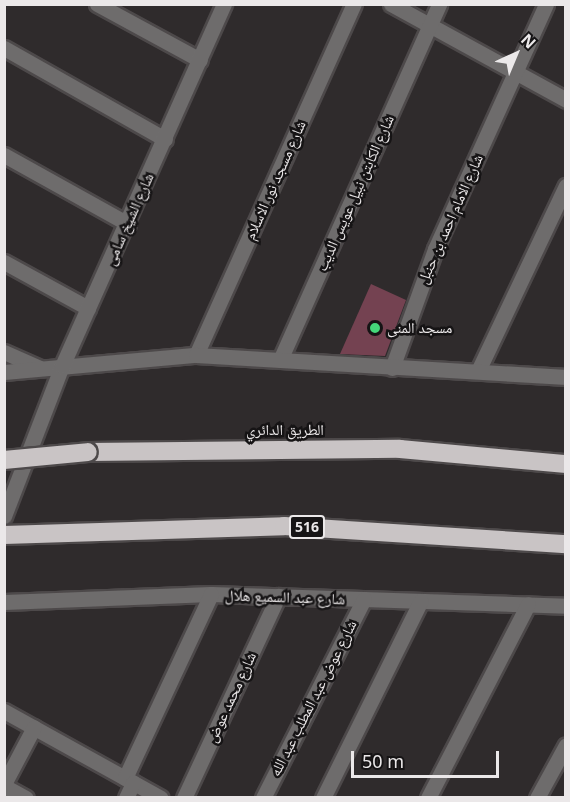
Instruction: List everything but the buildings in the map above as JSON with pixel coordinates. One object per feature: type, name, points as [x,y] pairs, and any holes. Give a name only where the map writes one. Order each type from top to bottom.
[{"type":"highway","name":"الطريق الدائري","points":[[4,460],[88,452],[400,449],[566,464]]},
{"type":"highway","name":"516","points":[[4,535],[284,526],[566,544]]},
{"type":"street","points":[[97,4],[200,60]]},
{"type":"street","name":"شارع الشيخ سامى","points":[[4,516],[62,366],[128,224],[224,4]]},
{"type":"street","name":"شارع مسجد نور الاسلام","points":[[195,355],[354,4]]},
{"type":"street","points":[[391,4],[566,100]]},
{"type":"street","name":"شارع الكابتن نبيل عويس الديب","points":[[280,360],[439,4]]},
{"type":"street","name":"شارع الامام احمد بن حنبل","points":[[392,368],[435,249],[546,4]]},
{"type":"street","points":[[4,48],[165,139]]},
{"type":"street","points":[[4,155],[128,224]]},
{"type":"street","points":[[478,371],[566,186]]},
{"type":"street","points":[[4,262],[88,308]]},
{"type":"street","points":[[4,352],[42,368]]},
{"type":"street","points":[[4,372],[195,355],[566,377]]},
{"type":"street","points":[[126,798],[129,780],[211,594]]},
{"type":"street","name":"شارع عبد السميع هلال","points":[[4,602],[211,594],[566,606]]},
{"type":"street","name":"شارع محمد عوض","points":[[184,798],[278,597]]},
{"type":"street","name":"شارع عوض عبد المطلب عبد الله","points":[[263,798],[364,599]]},
{"type":"street","points":[[323,798],[421,601]]},
{"type":"street","points":[[428,798],[528,604]]},
{"type":"street","points":[[4,711],[161,798]]},
{"type":"street","points":[[26,798],[4,785],[34,727]]},
{"type":"street","points":[[537,798],[566,745]]},
{"type":"place","name":"مسجد المنى","points":[[375,328]]}]
